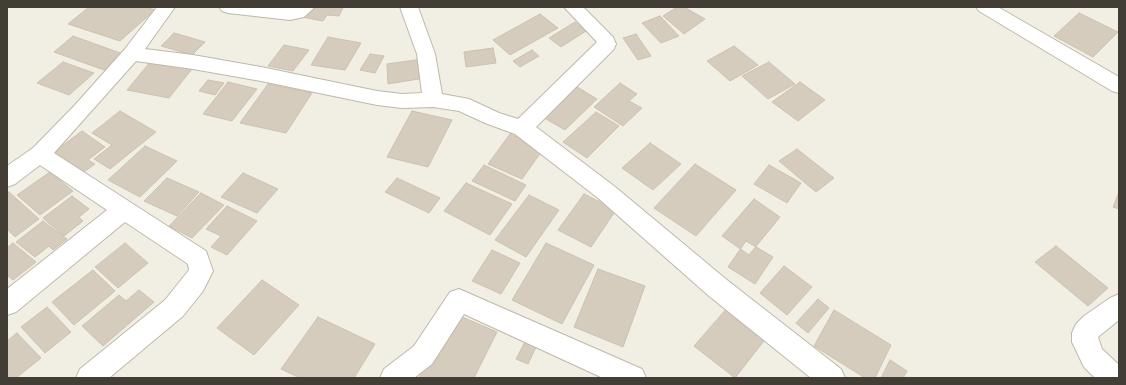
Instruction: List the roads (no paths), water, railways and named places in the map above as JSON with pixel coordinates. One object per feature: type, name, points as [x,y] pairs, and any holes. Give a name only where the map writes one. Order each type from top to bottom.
[{"type":"street","points":[[7,178],[40,154],[82,110],[132,54],[166,7]]},
{"type":"street","points":[[228,7],[290,14],[298,13],[306,7]]},
{"type":"street","points":[[409,7],[426,54],[433,100]]},
{"type":"street","points":[[522,128],[607,44],[607,40],[573,7]]},
{"type":"street","points":[[985,7],[1119,86]]},
{"type":"street","points":[[132,54],[193,62],[377,98],[402,101],[433,100],[462,104],[492,118],[522,128],[606,192],[718,288],[832,378]]},
{"type":"street","points":[[40,154],[198,258],[201,270],[194,283],[174,308],[90,378]]},
{"type":"street","points":[[7,304],[124,209]]},
{"type":"street","points":[[393,378],[423,355],[459,300],[632,378]]},
{"type":"street","points":[[1113,378],[1093,358],[1085,342],[1085,333],[1093,324],[1119,306]]}]
